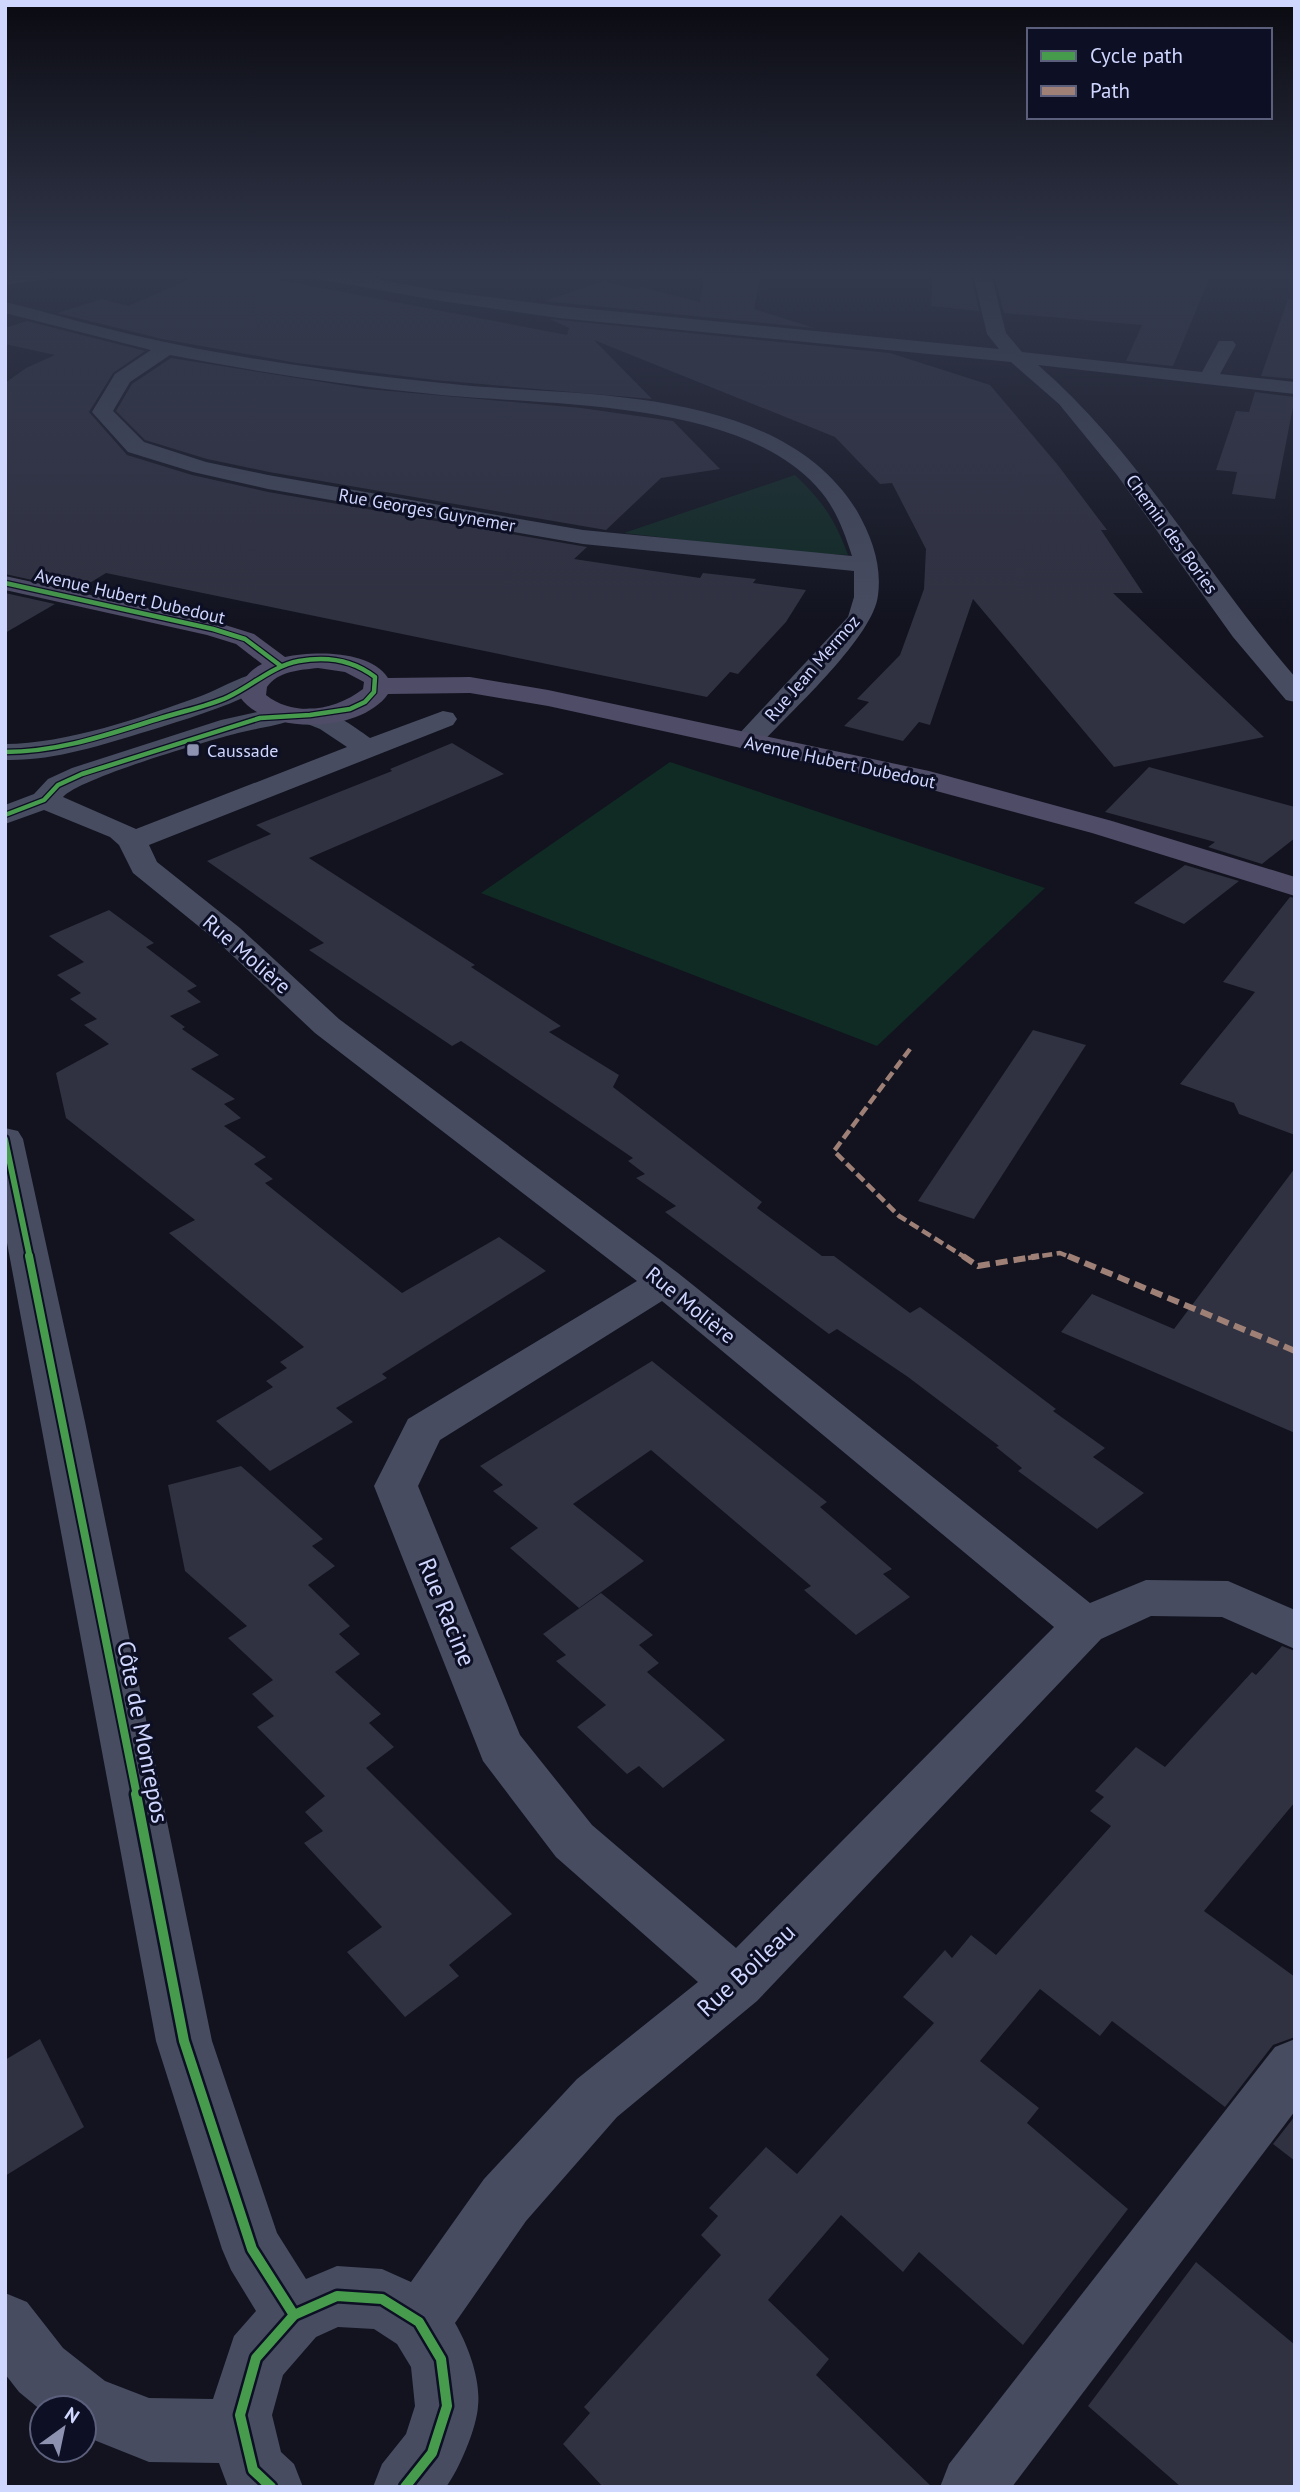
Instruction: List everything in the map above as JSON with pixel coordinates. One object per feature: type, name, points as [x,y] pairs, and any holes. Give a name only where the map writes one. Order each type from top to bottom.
[{"type":"main road","name":"Avenue Hubert Dubedout","points":[[5,583],[213,629],[245,639],[270,655],[281,666]]},
{"type":"main road","points":[[318,660],[354,664],[375,677],[377,686],[372,695],[362,703],[346,710],[296,715],[270,710],[253,697],[252,689],[256,681],[281,666],[318,660]]},
{"type":"main road","name":"Avenue Hubert Dubedout","points":[[377,686],[470,685],[548,698],[929,780],[1102,827],[1295,887]]},
{"type":"street","name":"Rue Georges Guynemer","points":[[115,390],[102,412],[136,447],[201,467],[268,482],[532,528],[706,551],[867,565]]},
{"type":"street","name":"Rue Jean Mermoz","points":[[456,390],[621,406],[691,417],[753,435],[814,471],[851,517],[867,565],[861,615],[834,649],[748,741]]},
{"type":"street","name":"Chemin des Bories","points":[[1055,390],[1066,400],[1125,470],[1242,632],[1295,694]]},
{"type":"street","points":[[15,752],[55,750],[86,741],[205,705],[227,697],[256,681]]},
{"type":"street","points":[[5,815],[82,774],[231,726],[296,715],[330,723],[368,749]]},
{"type":"street","points":[[51,792],[93,819],[120,831],[132,841],[443,719]]},
{"type":"street","points":[[15,752],[41,758],[54,765],[60,774],[51,792]]},
{"type":"street","name":"Rue Molière","points":[[132,841],[144,867],[164,886],[229,935],[327,1027],[664,1282],[1085,1626]]},
{"type":"street","name":"Côte de Monrepos","points":[[5,1139],[64,1422],[184,2041],[252,2249],[294,2315]]},
{"type":"street","name":"Rue Racine","points":[[664,1282],[423,1430],[396,1486],[500,1746],[574,1840],[738,1983]]},
{"type":"street","points":[[1085,1626],[1146,1598],[1228,1599],[1295,1631]]},
{"type":"street","name":"Rue Boileau","points":[[419,2322],[505,2200],[597,2098],[738,1983],[1085,1626]]},
{"type":"street","points":[[972,2487],[1295,2066]]},
{"type":"street","points":[[271,2487],[253,2470],[240,2415],[256,2358],[294,2315],[338,2296],[382,2299],[419,2322],[441,2360],[447,2406],[432,2453],[405,2487]]},
{"type":"street","points":[[5,2323],[41,2370],[84,2404],[149,2430],[244,2432]]},
{"type":"green space","points":[[795,475],[827,512],[848,555],[779,551],[624,533]]},
{"type":"green space","points":[[670,762],[1045,888],[877,1046],[481,893]]},
{"type":"building","points":[[5,390],[102,390],[89,412],[127,455],[192,475],[268,492],[587,547],[574,559],[700,578],[703,573],[756,579],[753,583],[806,590],[786,622],[738,674],[730,672],[707,697],[106,573],[78,590],[5,574]]},
{"type":"building","points":[[128,390],[381,390],[581,408],[673,421],[720,469],[661,478],[606,530],[207,459],[145,440],[116,411]]},
{"type":"building","points":[[553,390],[643,390],[652,399]]},
{"type":"building","points":[[719,390],[994,390],[1057,464],[1107,530],[1101,530],[1143,593],[1113,593],[1264,737],[1114,767],[973,599],[930,725],[919,722],[903,741],[844,726],[869,702],[857,699],[900,655],[924,589],[926,549],[892,483],[880,484],[835,437]]},
{"type":"building","points":[[1255,392],[1295,397],[1275,499],[1232,494],[1237,472],[1216,470],[1236,411],[1249,412]]},
{"type":"building","points":[[5,593],[55,604],[5,633]]},
{"type":"building","points":[[452,743],[504,774],[309,858],[475,965],[471,967],[561,1026],[549,1032],[619,1075],[613,1087],[762,1202],[757,1208],[822,1256],[834,1256],[910,1313],[920,1307],[965,1340],[1056,1409],[1053,1411],[1105,1448],[1093,1457],[1144,1493],[1097,1529],[1018,1471],[1022,1468],[996,1447],[999,1446],[908,1377],[837,1329],[829,1334],[665,1212],[676,1206],[636,1178],[645,1174],[628,1161],[633,1158],[461,1041],[452,1046],[309,950],[324,943],[207,861],[271,834],[256,825],[392,771],[390,769]]},
{"type":"building","points":[[1149,767],[1295,807],[1295,838],[1262,864],[1208,847],[1215,842],[1105,812]]},
{"type":"building","points":[[1185,865],[1239,881],[1184,924],[1134,903]]},
{"type":"building","points":[[1290,897],[1295,898],[1295,1135],[1239,1114],[1234,1103],[1180,1084],[1255,992],[1223,982]]},
{"type":"building","points":[[109,910],[154,943],[146,947],[197,986],[187,991],[201,1002],[170,1016],[185,1027],[182,1029],[219,1055],[191,1069],[235,1099],[224,1104],[241,1118],[224,1126],[266,1157],[254,1164],[273,1179],[265,1183],[402,1293],[499,1237],[546,1271],[382,1374],[387,1378],[336,1408],[353,1422],[270,1471],[216,1421],[273,1387],[266,1381],[287,1368],[280,1362],[304,1347],[169,1233],[195,1220],[66,1118],[56,1073],[109,1044],[84,1025],[97,1019],[70,999],[81,993],[57,975],[84,962],[49,936]]},
{"type":"building","points":[[1033,1030],[1086,1045],[974,1219],[918,1201]]},
{"type":"building","points":[[1295,1168],[1295,1433],[1061,1332],[1092,1294],[1174,1329]]},
{"type":"building","points":[[652,1361],[827,1502],[820,1507],[892,1569],[883,1574],[910,1597],[856,1635],[804,1590],[811,1586],[651,1450],[573,1504],[644,1561],[579,1608],[510,1548],[538,1528],[493,1491],[503,1485],[480,1466]]},
{"type":"building","points":[[241,1466],[323,1539],[312,1546],[335,1566],[308,1585],[350,1626],[339,1634],[360,1654],[335,1672],[381,1714],[369,1723],[394,1747],[366,1768],[512,1914],[449,1965],[459,1976],[405,2017],[347,1952],[382,1927],[304,1843],[323,1831],[305,1812],[325,1796],[257,1727],[274,1716],[252,1694],[273,1680],[228,1638],[247,1626],[185,1571],[168,1485]]},
{"type":"building","points":[[601,1593],[653,1635],[639,1645],[659,1663],[647,1672],[725,1740],[663,1788],[639,1766],[627,1774],[577,1727],[606,1705],[556,1661],[566,1655],[543,1634]]},
{"type":"building","points":[[1282,1646],[1295,1651],[1295,1802],[1204,1911],[1295,1977],[1295,2037],[1273,2045],[1225,2107],[1112,2021],[1100,2036],[1040,1989],[980,2061],[1039,2108],[1027,2123],[1128,2209],[1023,2345],[919,2252],[903,2272],[841,2215],[768,2300],[829,2359],[816,2375],[932,2487],[603,2487],[563,2444],[590,2413],[584,2407],[721,2255],[701,2235],[718,2216],[709,2208],[766,2147],[797,2174],[934,2023],[903,1997],[945,1950],[952,1958],[971,1935],[996,1955],[1111,1826],[1090,1811],[1104,1797],[1095,1791],[1136,1747],[1165,1767],[1252,1672],[1256,1675]]},
{"type":"building","points":[[40,2039],[84,2127],[5,2176],[5,2060]]},
{"type":"building","points":[[1295,2116],[1295,2161],[1273,2144]]},
{"type":"building","points":[[1196,2262],[1295,2345],[1295,2487],[1181,2487],[1088,2406]]},
{"type":"marked path","points":[[910,1049],[834,1151],[899,1216],[978,1266],[1060,1253],[1295,1351]]},
{"type":"cycle path","points":[[5,583],[213,629],[245,639],[281,666]]},
{"type":"cycle path","points":[[5,752],[65,747],[104,737],[220,700],[289,663],[319,659],[339,661],[358,666],[375,677],[374,692],[365,702],[350,709],[260,718],[82,774],[58,785],[44,800],[5,815]]},
{"type":"cycle path","points":[[5,1139],[64,1422],[184,2041],[252,2249],[294,2315]]},
{"type":"cycle path","points":[[271,2487],[253,2470],[240,2415],[256,2358],[294,2315],[337,2296],[382,2299],[419,2322],[441,2359],[447,2406],[432,2453],[405,2487]]},
{"type":"place","name":"Caussade","points":[[193,750]]}]
